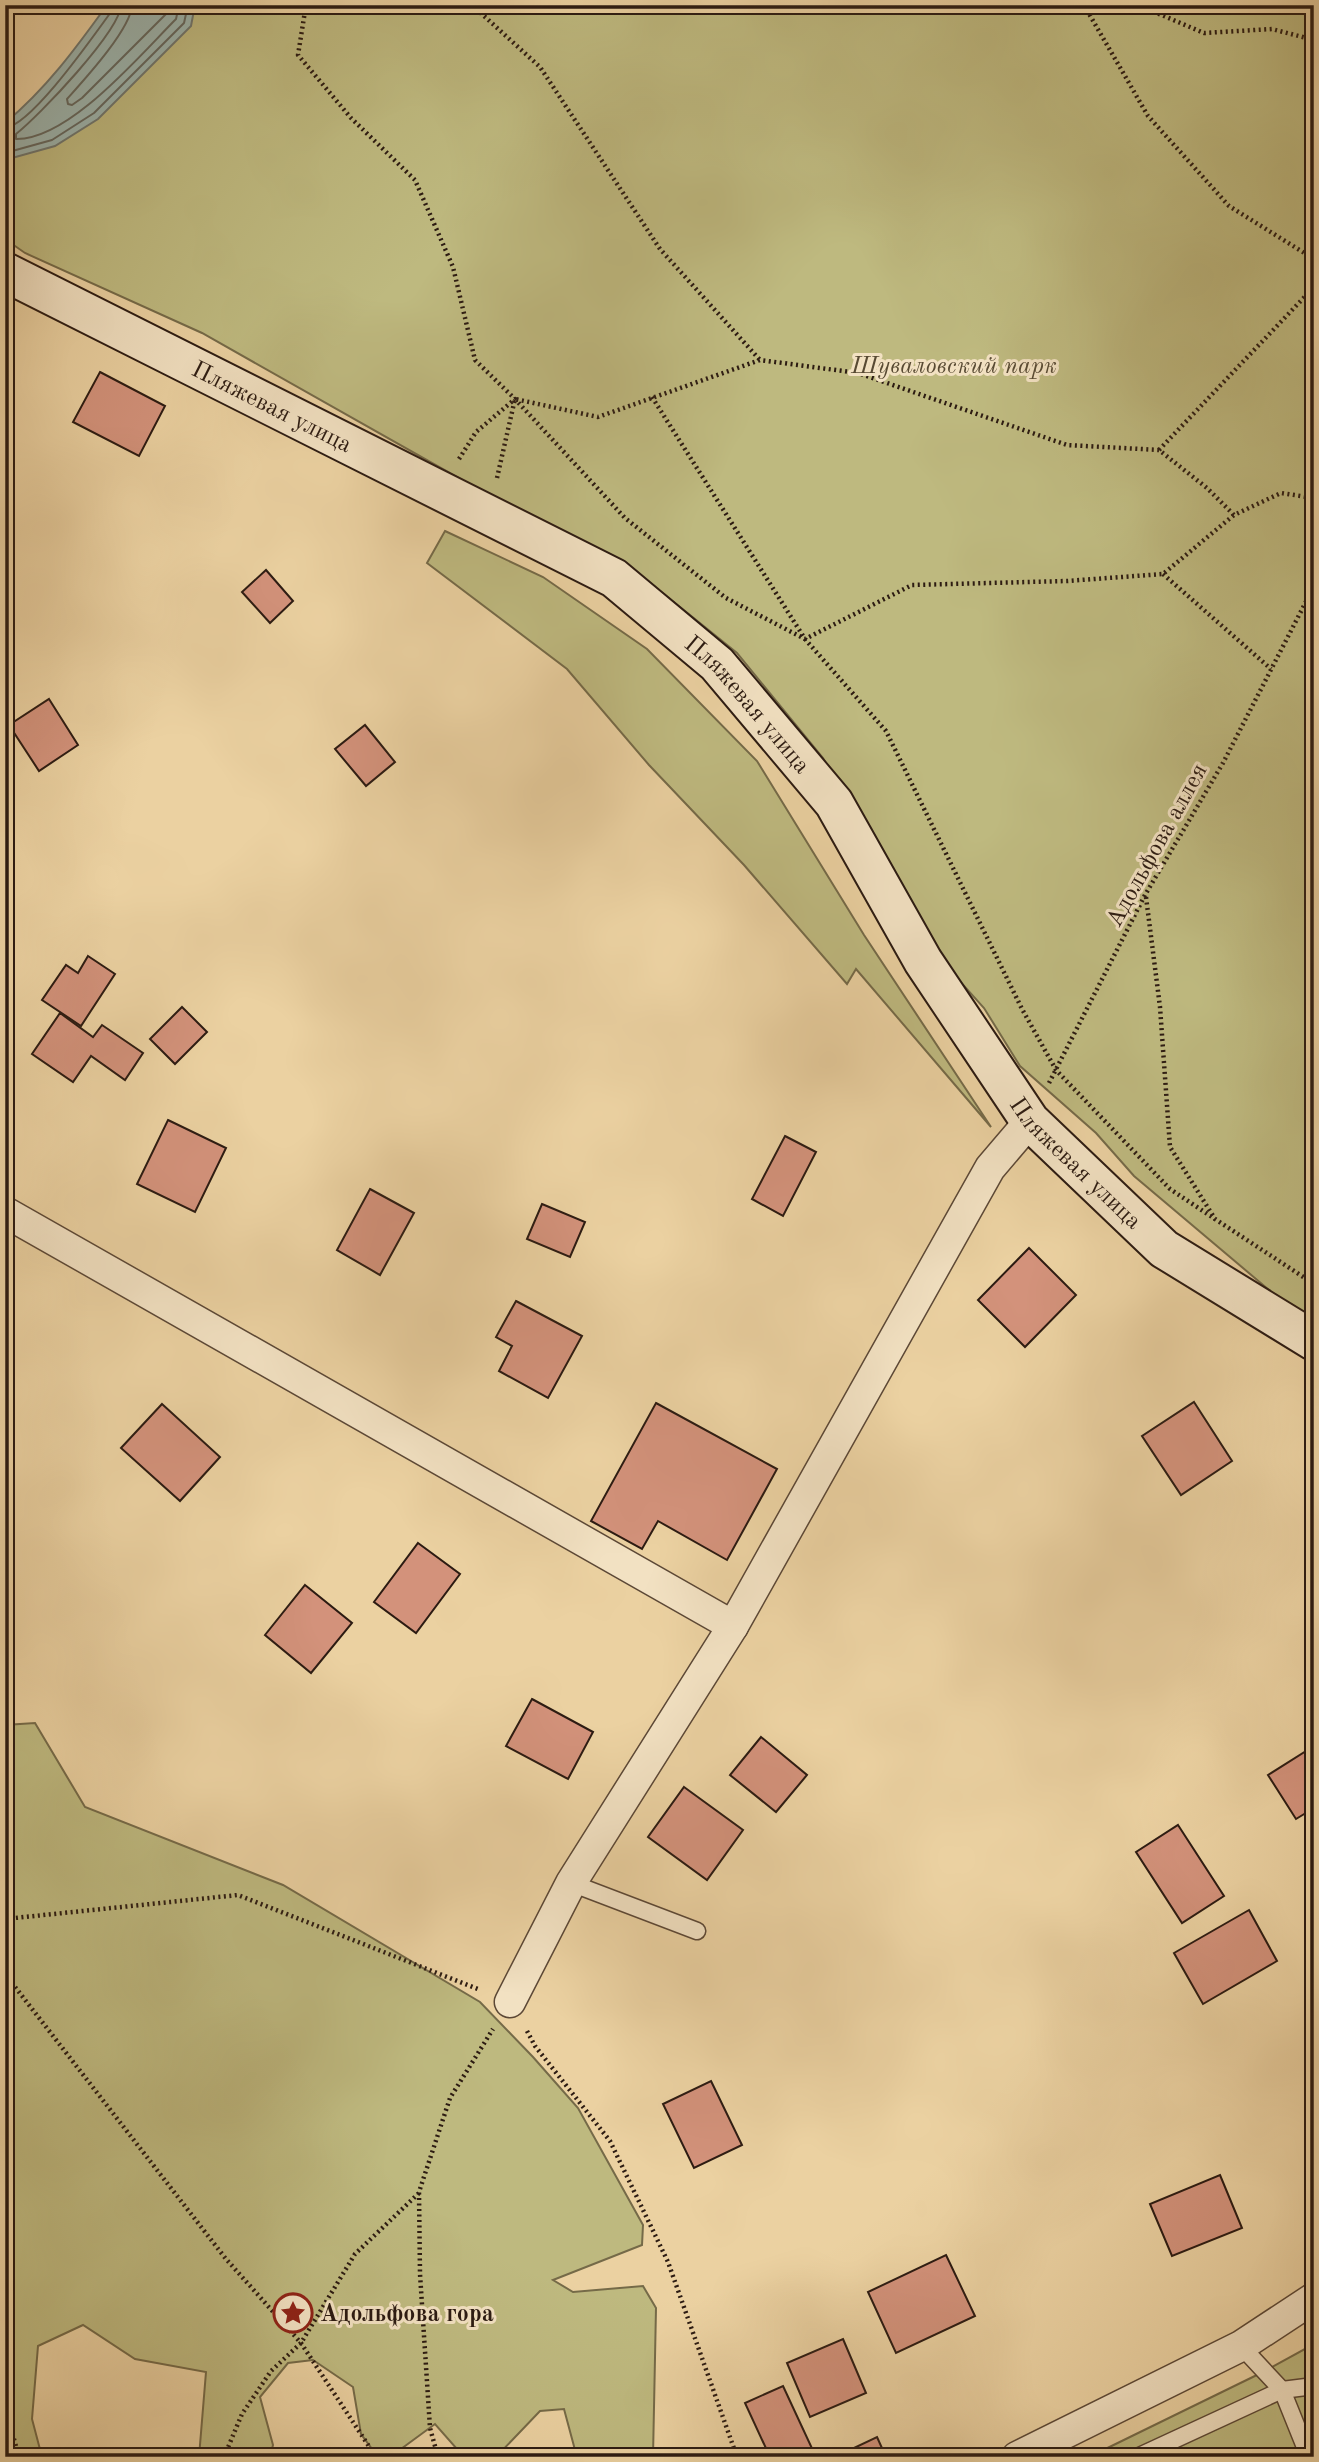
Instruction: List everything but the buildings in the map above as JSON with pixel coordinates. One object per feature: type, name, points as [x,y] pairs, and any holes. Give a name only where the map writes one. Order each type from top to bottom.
[{"type":"street","name":"Пляжевая улица","points":[[5,272],[614,578],[718,664],[834,803],[923,961],[1030,1121],[1164,1249],[1314,1341]]},
{"type":"street","points":[[510,2002],[571,1883],[733,1626],[990,1168],[1030,1121]]},
{"type":"street","points":[[5,1212],[733,1626]]},
{"type":"street","points":[[1017,2457],[1241,2346],[1314,2298]]},
{"type":"lane","points":[[571,1883],[697,1931]]},
{"type":"lane","points":[[1241,2346],[1282,2390],[1309,2457]]},
{"type":"lane","points":[[1137,2457],[1282,2390],[1314,2386]]},
{"type":"path","points":[[306,5],[298,55],[351,118],[415,180],[453,267],[475,360],[515,399],[625,518],[726,598],[805,639]]},
{"type":"path","points":[[472,5],[540,67],[660,250],[760,360]]},
{"type":"path","points":[[1084,5],[1148,116],[1229,206],[1314,259]]},
{"type":"path","points":[[1138,5],[1204,33],[1272,29],[1314,40]]},
{"type":"path","points":[[1159,450],[1314,287]]},
{"type":"path","points":[[515,399],[598,417],[760,360],[858,373],[1067,445],[1159,450],[1208,488],[1234,515]]},
{"type":"path","points":[[652,397],[805,639],[886,731],[1022,1009],[1056,1070],[1170,1189],[1314,1284]]},
{"type":"path","points":[[440,489],[476,432],[515,399]]},
{"type":"path","points":[[489,514],[515,399]]},
{"type":"path","points":[[805,639],[912,585],[1067,581],[1163,574],[1234,515],[1281,493],[1314,498]]},
{"type":"path","points":[[1163,574],[1271,669]]},
{"type":"path","name":"Адольфова аллея","points":[[1030,1121],[1145,895],[1223,763],[1314,586]]},
{"type":"path","points":[[1145,895],[1160,1007],[1170,1147],[1215,1219]]},
{"type":"path","points":[[5,1919],[239,1895],[510,2002],[535,2046],[610,2141],[668,2262],[737,2457]]},
{"type":"path","points":[[5,1974],[226,2259],[301,2343],[376,2457]]},
{"type":"path","points":[[438,2457],[430,2428],[420,2274],[419,2192],[450,2098],[510,2002]]},
{"type":"path","points":[[224,2457],[242,2414],[271,2371],[301,2343],[355,2254],[419,2192]]},
{"type":"path","points":[[5,2407],[19,2457]]},
{"type":"green space","name":"Шуваловский парк","points":[[181,5],[1314,5],[1314,1322],[1288,1306],[1134,1176],[1096,1133],[1020,1066],[984,1008],[938,957],[823,758],[737,653],[664,594],[202,333],[25,253],[5,239],[5,142]]},
{"type":"green space","points":[[445,531],[543,577],[647,649],[757,761],[864,935],[991,1127],[856,969],[847,984],[744,865],[649,765],[567,669],[427,563]]},
{"type":"green space","points":[[35,1723],[85,1807],[283,1885],[480,2002],[578,2108],[643,2225],[642,2245],[553,2280],[573,2292],[643,2286],[656,2308],[653,2457],[572,2457],[575,2450],[564,2409],[540,2411],[496,2457],[464,2457],[435,2424],[390,2457],[378,2457],[361,2434],[353,2387],[313,2360],[288,2363],[260,2397],[273,2445],[270,2457],[199,2457],[206,2372],[135,2359],[83,2325],[38,2346],[32,2419],[42,2457],[5,2457],[5,1725]]},
{"type":"green space","points":[[1314,2344],[1314,2457],[1089,2457],[1263,2372]]},
{"type":"water","points":[[107,5],[195,5],[191,26],[98,119],[55,146],[5,160],[5,123],[47,82]]},
{"type":"place","name":"Адольфова гора","points":[[293,2313]]}]
